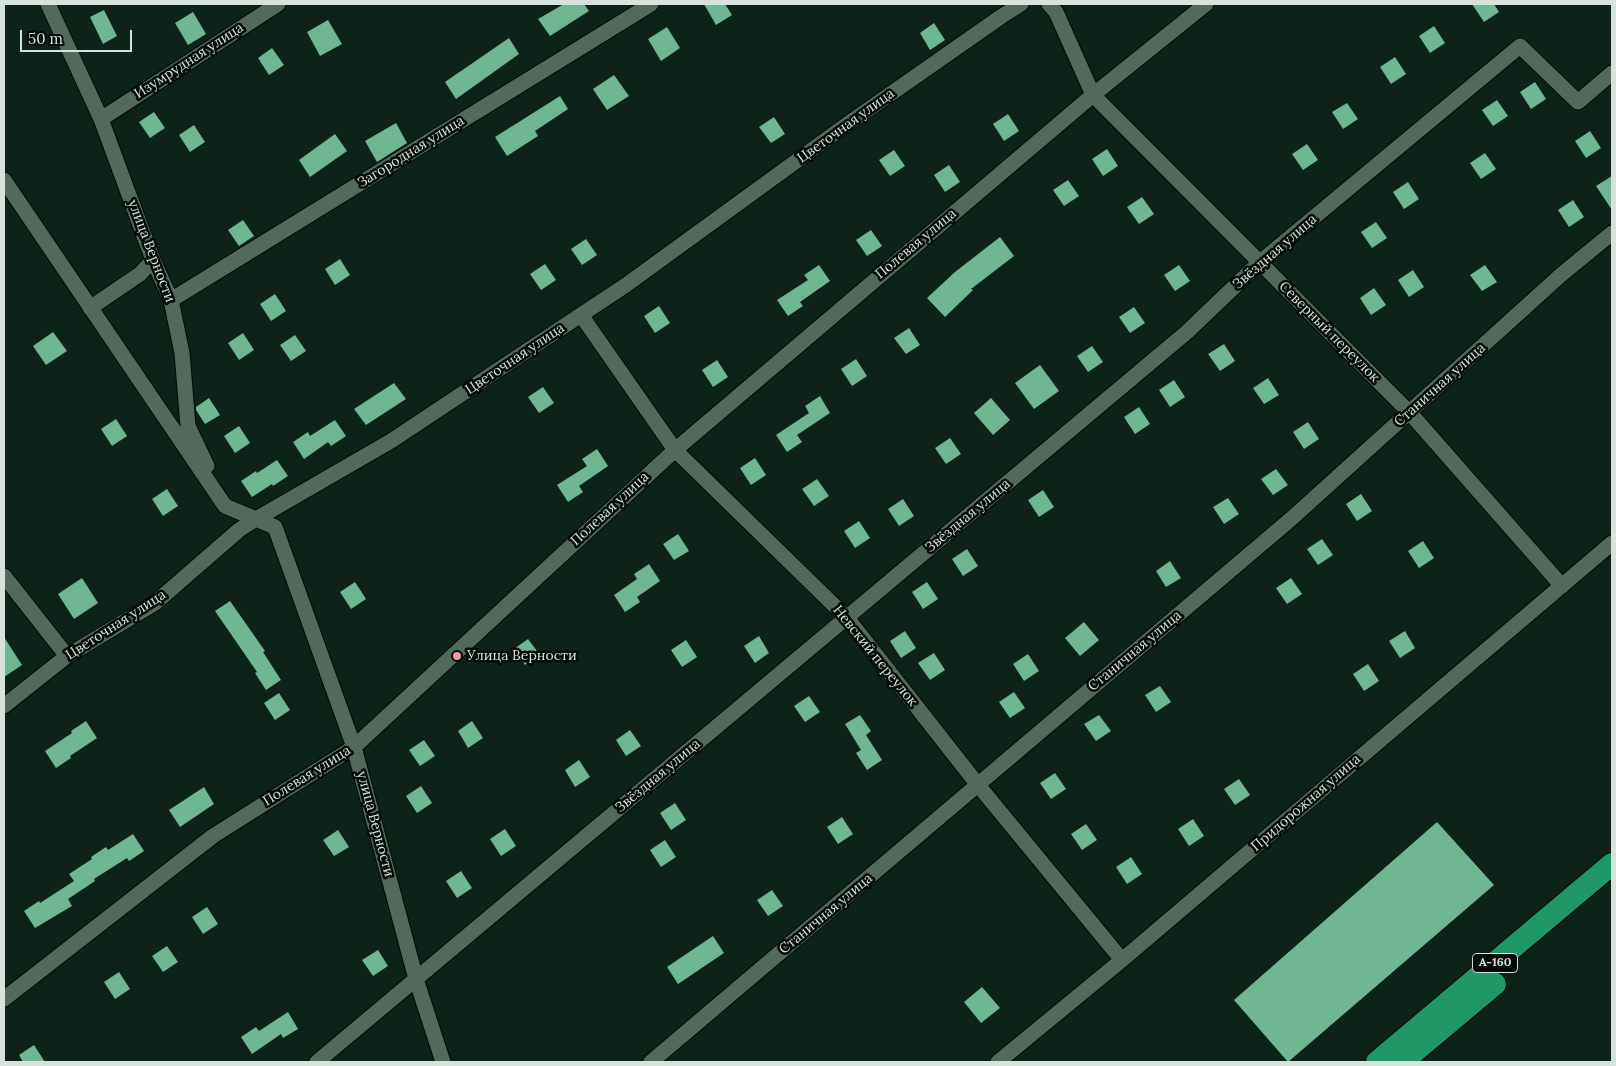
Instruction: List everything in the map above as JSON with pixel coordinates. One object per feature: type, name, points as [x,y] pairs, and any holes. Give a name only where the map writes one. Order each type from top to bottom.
[{"type":"highway","name":"А-160","points":[[1377,1062],[1612,864]]},
{"type":"highway","name":"А-160","points":[[1402,1062],[1612,884]]},
{"type":"street","name":"улица Верности","points":[[48,4],[101,119],[153,260],[171,300],[182,353],[188,426],[225,506],[275,527],[354,747],[416,979],[443,1062]]},
{"type":"street","name":"Изумрудная улица","points":[[101,119],[278,4]]},
{"type":"street","name":"Загородная улица","points":[[171,300],[650,4]]},
{"type":"street","name":"Цветочная улица","points":[[4,706],[67,656],[155,602],[239,530],[391,441],[626,285],[908,81],[1021,4]]},
{"type":"street","name":"Северный переулок","points":[[1049,4],[1056,12],[1092,95],[1410,413],[1562,586]]},
{"type":"street","name":"Полевая улица","points":[[4,999],[213,836],[354,747],[675,450],[1092,95],[1206,4]]},
{"type":"street","name":"Звёздная улица","points":[[317,1062],[1187,332],[1259,263],[1520,46],[1578,102],[1612,73]]},
{"type":"street","points":[[4,180],[225,506]]},
{"type":"street","name":"Станичная улица","points":[[652,1062],[1283,525],[1410,413],[1562,274],[1612,233]]},
{"type":"street","points":[[90,308],[140,274],[153,260]]},
{"type":"street","name":"Невский переулок","points":[[581,315],[675,450],[847,618],[978,785],[1122,960]]},
{"type":"street","name":"Придорожная улица","points":[[998,1062],[1122,960],[1612,543]]},
{"type":"street","points":[[4,576],[67,656]]},
{"type":"building","points":[[564,4],[584,4],[589,11],[550,36],[538,19]]},
{"type":"building","points":[[704,4],[725,4],[732,15],[716,25]]},
{"type":"building","points":[[1472,4],[1494,4],[1499,12],[1484,22]]},
{"type":"building","points":[[104,10],[117,36],[103,44],[90,17]]},
{"type":"building","points":[[193,12],[206,34],[188,45],[175,23]]},
{"type":"building","points":[[328,20],[342,44],[320,56],[307,32]]},
{"type":"building","points":[[934,23],[945,40],[930,50],[920,33]]},
{"type":"building","points":[[1434,26],[1445,43],[1430,53],[1419,36]]},
{"type":"building","points":[[667,27],[680,48],[661,61],[648,39]]},
{"type":"building","points":[[509,38],[519,54],[456,99],[445,82]]},
{"type":"building","points":[[272,48],[284,65],[269,75],[258,58]]},
{"type":"building","points":[[1395,57],[1406,74],[1391,84],[1380,67]]},
{"type":"building","points":[[614,75],[629,96],[607,110],[593,89]]},
{"type":"building","points":[[1535,82],[1546,99],[1531,109],[1520,92]]},
{"type":"building","points":[[560,96],[568,109],[535,131],[538,136],[507,156],[495,137]]},
{"type":"building","points":[[1497,100],[1508,116],[1493,126],[1482,110]]},
{"type":"building","points":[[1347,103],[1358,119],[1343,129],[1332,112]]},
{"type":"building","points":[[154,112],[165,128],[150,138],[139,122]]},
{"type":"building","points":[[1008,114],[1019,131],[1004,141],[993,124]]},
{"type":"building","points":[[774,117],[785,134],[771,143],[759,127]]},
{"type":"building","points":[[396,123],[407,143],[377,162],[365,141]]},
{"type":"building","points":[[194,125],[205,142],[190,152],[179,135]]},
{"type":"building","points":[[1590,131],[1601,148],[1586,158],[1575,141]]},
{"type":"building","points":[[335,134],[347,151],[310,177],[299,160]]},
{"type":"building","points":[[1307,144],[1318,160],[1303,170],[1292,154]]},
{"type":"building","points":[[1107,149],[1118,166],[1103,176],[1092,159]]},
{"type":"building","points":[[894,150],[905,166],[890,176],[879,160]]},
{"type":"building","points":[[1485,153],[1496,169],[1481,179],[1470,163]]},
{"type":"building","points":[[949,165],[960,182],[945,192],[934,175]]},
{"type":"building","points":[[1612,176],[1612,210],[1596,186]]},
{"type":"building","points":[[1068,180],[1079,196],[1064,206],[1053,190]]},
{"type":"building","points":[[1408,182],[1419,199],[1404,209],[1393,192]]},
{"type":"building","points":[[1142,197],[1154,214],[1139,224],[1127,207]]},
{"type":"building","points":[[1573,200],[1584,217],[1569,227],[1558,210]]},
{"type":"building","points":[[243,220],[254,236],[239,246],[228,230]]},
{"type":"building","points":[[1376,222],[1387,238],[1372,248],[1361,232]]},
{"type":"building","points":[[871,230],[882,246],[867,256],[856,240]]},
{"type":"building","points":[[1000,237],[1014,256],[971,289],[973,290],[945,317],[927,298],[955,272]]},
{"type":"building","points":[[586,239],[597,255],[582,265],[571,249]]},
{"type":"building","points":[[340,259],[350,275],[335,285],[325,269]]},
{"type":"building","points":[[545,264],[556,280],[541,290],[530,274]]},
{"type":"building","points":[[819,265],[830,281],[800,302],[803,306],[788,316],[777,300],[808,280],[804,275]]},
{"type":"building","points":[[1179,265],[1190,281],[1175,291],[1164,275]]},
{"type":"building","points":[[1485,265],[1497,282],[1482,291],[1470,275]]},
{"type":"building","points":[[1413,270],[1424,287],[1409,297],[1398,280]]},
{"type":"building","points":[[1374,288],[1386,305],[1371,315],[1360,298]]},
{"type":"building","points":[[275,294],[286,311],[271,321],[260,304]]},
{"type":"building","points":[[659,306],[670,323],[655,333],[644,316]]},
{"type":"building","points":[[1134,307],[1145,323],[1130,333],[1119,317]]},
{"type":"building","points":[[909,328],[920,345],[906,354],[894,338]]},
{"type":"building","points":[[53,332],[67,351],[46,365],[33,346]]},
{"type":"building","points":[[243,333],[254,350],[239,360],[228,343]]},
{"type":"building","points":[[295,335],[306,351],[291,361],[280,345]]},
{"type":"building","points":[[1224,344],[1235,361],[1220,371],[1208,354]]},
{"type":"building","points":[[1092,346],[1103,362],[1088,372],[1077,356]]},
{"type":"building","points":[[856,359],[867,376],[852,386],[841,369]]},
{"type":"building","points":[[717,360],[728,377],[713,387],[702,370]]},
{"type":"building","points":[[1040,365],[1059,391],[1034,409],[1015,383]]},
{"type":"building","points":[[1268,378],[1279,395],[1264,404],[1253,388]]},
{"type":"building","points":[[1174,380],[1185,397],[1170,407],[1159,390]]},
{"type":"building","points":[[394,383],[406,399],[366,425],[354,409]]},
{"type":"building","points":[[543,387],[554,403],[539,413],[528,397]]},
{"type":"building","points":[[820,396],[830,413],[797,435],[802,442],[787,452],[776,435],[809,413],[805,406]]},
{"type":"building","points":[[209,398],[220,415],[205,424],[196,407]]},
{"type":"building","points":[[991,398],[1010,420],[993,435],[974,413]]},
{"type":"building","points":[[1139,407],[1150,424],[1135,434],[1124,417]]},
{"type":"building","points":[[116,419],[127,436],[112,446],[101,429]]},
{"type":"building","points":[[335,420],[346,436],[331,446],[328,442],[304,459],[293,442],[308,432],[310,436]]},
{"type":"building","points":[[1308,422],[1319,439],[1304,449],[1293,432]]},
{"type":"building","points":[[239,426],[250,443],[235,453],[224,436]]},
{"type":"building","points":[[950,438],[961,454],[946,464],[935,448]]},
{"type":"building","points":[[597,449],[608,466],[579,486],[583,492],[568,502],[557,485],[587,466],[582,459]]},
{"type":"building","points":[[755,458],[766,475],[751,485],[740,468]]},
{"type":"building","points":[[277,460],[288,476],[252,497],[241,481]]},
{"type":"building","points":[[1276,469],[1288,485],[1273,495],[1261,479]]},
{"type":"building","points":[[817,479],[829,496],[814,506],[802,489]]},
{"type":"building","points":[[167,489],[178,506],[163,516],[152,499]]},
{"type":"building","points":[[1043,490],[1054,507],[1039,517],[1028,500]]},
{"type":"building","points":[[1361,494],[1372,511],[1357,521],[1346,504]]},
{"type":"building","points":[[1228,498],[1239,514],[1224,524],[1213,507]]},
{"type":"building","points":[[903,499],[914,516],[899,526],[888,509]]},
{"type":"building","points":[[859,521],[870,538],[855,548],[844,531]]},
{"type":"building","points":[[678,534],[689,551],[674,560],[663,544]]},
{"type":"building","points":[[1322,539],[1333,555],[1318,565],[1307,549]]},
{"type":"building","points":[[1423,541],[1434,558],[1419,568],[1408,551]]},
{"type":"building","points":[[967,549],[978,566],[963,576],[952,559]]},
{"type":"building","points":[[1170,561],[1181,578],[1166,587],[1156,571]]},
{"type":"building","points":[[649,564],[660,581],[637,597],[640,602],[625,612],[614,595],[637,579],[634,574]]},
{"type":"building","points":[[82,578],[98,603],[74,619],[58,594]]},
{"type":"building","points":[[1291,578],[1302,594],[1287,604],[1276,588]]},
{"type":"building","points":[[355,582],[366,599],[351,609],[340,592]]},
{"type":"building","points":[[927,582],[938,599],[923,609],[912,592]]},
{"type":"building","points":[[230,601],[265,651],[263,652],[281,680],[266,690],[255,673],[257,672],[215,611]]},
{"type":"building","points":[[1084,622],[1099,640],[1080,656],[1065,638]]},
{"type":"building","points":[[905,631],[916,648],[901,658],[890,641]]},
{"type":"building","points":[[1405,631],[1415,648],[1400,658],[1389,641]]},
{"type":"building","points":[[759,636],[769,653],[755,663],[744,646]]},
{"type":"building","points":[[4,637],[22,665],[4,677]]},
{"type":"building","points":[[528,639],[540,655],[525,665],[514,649]]},
{"type":"building","points":[[686,640],[697,657],[682,667],[671,650]]},
{"type":"building","points":[[934,653],[945,670],[930,680],[918,663]]},
{"type":"building","points":[[1028,654],[1039,671],[1024,681],[1013,664]]},
{"type":"building","points":[[1368,664],[1379,681],[1364,691],[1353,674]]},
{"type":"building","points":[[1160,686],[1171,702],[1156,712],[1145,695]]},
{"type":"building","points":[[1014,692],[1025,708],[1010,718],[999,702]]},
{"type":"building","points":[[279,693],[290,710],[275,720],[264,703]]},
{"type":"building","points":[[809,696],[820,712],[805,722],[794,706]]},
{"type":"building","points":[[860,715],[871,731],[866,735],[882,760],[867,770],[856,753],[861,750],[845,724]]},
{"type":"building","points":[[1099,715],[1111,731],[1096,741],[1084,724]]},
{"type":"building","points":[[86,721],[97,738],[56,768],[45,751]]},
{"type":"building","points":[[472,721],[483,738],[468,748],[458,731]]},
{"type":"building","points":[[630,730],[641,746],[626,756],[616,740]]},
{"type":"building","points":[[424,740],[435,756],[420,766],[409,750]]},
{"type":"building","points":[[579,760],[590,777],[575,787],[565,770]]},
{"type":"building","points":[[1055,773],[1066,789],[1051,799],[1040,783]]},
{"type":"building","points":[[1239,779],[1250,795],[1235,805],[1224,789]]},
{"type":"building","points":[[421,786],[432,803],[417,813],[406,796]]},
{"type":"building","points":[[204,787],[214,804],[180,827],[169,810]]},
{"type":"building","points":[[675,803],[686,820],[671,830],[660,813]]},
{"type":"building","points":[[842,817],[853,834],[838,844],[827,827]]},
{"type":"building","points":[[1193,819],[1204,836],[1189,846],[1178,829]]},
{"type":"building","points":[[1437,822],[1494,885],[1288,1062],[1234,1000]]},
{"type":"building","points":[[1086,824],[1097,840],[1082,850],[1071,834]]},
{"type":"building","points":[[505,829],[516,846],[501,856],[490,839]]},
{"type":"building","points":[[338,830],[349,847],[334,856],[323,840]]},
{"type":"building","points":[[133,834],[144,851],[129,861],[127,858],[94,879],[95,881],[68,899],[72,906],[35,928],[24,911],[74,881],[69,874],[92,859],[91,857],[106,847],[108,850]]},
{"type":"building","points":[[665,840],[676,857],[661,867],[650,850]]},
{"type":"building","points":[[1131,857],[1142,874],[1127,884],[1116,867]]},
{"type":"building","points":[[461,871],[472,888],[457,898],[446,881]]},
{"type":"building","points":[[772,890],[783,906],[768,916],[757,900]]},
{"type":"building","points":[[207,907],[218,924],[203,934],[192,917]]},
{"type":"building","points":[[713,936],[724,953],[678,984],[667,967]]},
{"type":"building","points":[[167,946],[178,962],[163,972],[152,956]]},
{"type":"building","points":[[378,950],[388,966],[373,976],[362,960]]},
{"type":"building","points":[[119,972],[130,989],[115,999],[104,982]]},
{"type":"building","points":[[982,987],[1000,1008],[981,1023],[964,1002]]},
{"type":"building","points":[[288,1012],[298,1029],[283,1038],[281,1034],[252,1054],[241,1037],[256,1027],[259,1031]]},
{"type":"building","points":[[34,1045],[45,1062],[23,1062],[19,1055]]},
{"type":"place","name":"Улица Верности","points":[[457,656]]}]
